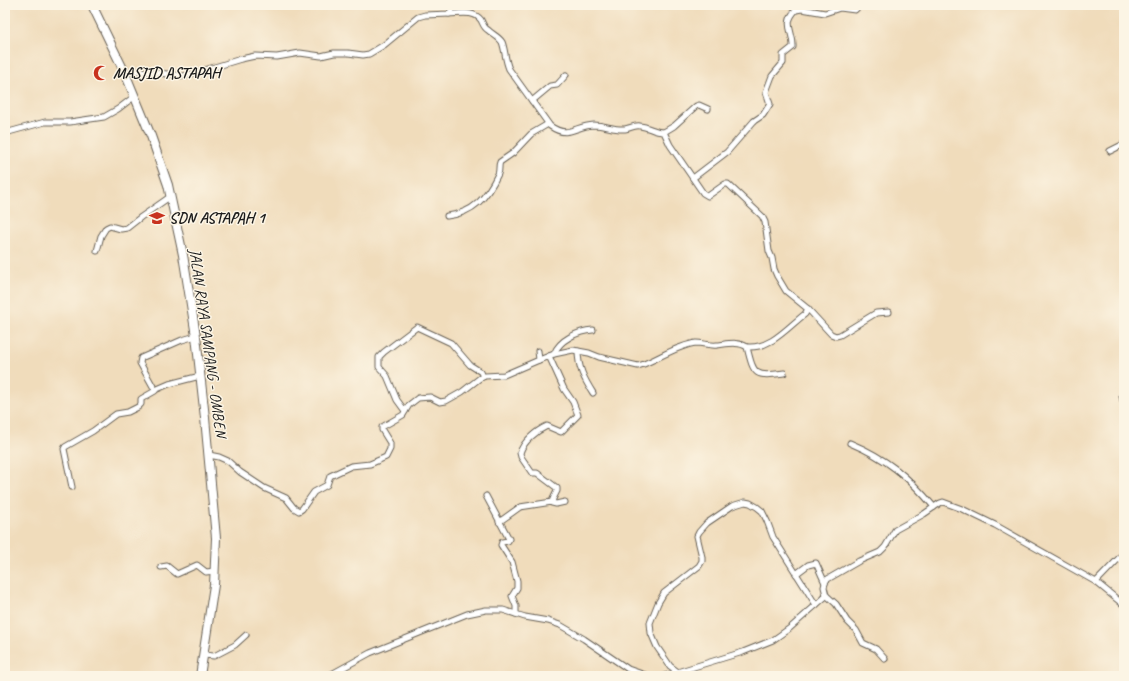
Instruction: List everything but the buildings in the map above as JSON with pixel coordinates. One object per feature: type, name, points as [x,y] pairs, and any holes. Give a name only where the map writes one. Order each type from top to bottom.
[{"type":"main road","name":"JALAN RAYA SAMPANG - OMBEN","points":[[92,5],[135,96],[163,170],[171,196],[183,254],[196,336],[216,544],[215,571],[200,676]]},
{"type":"street","points":[[449,14],[455,5]]},
{"type":"street","points":[[693,178],[727,152],[768,108],[770,104],[766,92],[772,76],[783,63],[783,55],[793,47],[789,26],[790,19],[796,10],[802,9],[825,13],[840,8],[855,10],[860,5]]},
{"type":"street","points":[[125,73],[140,71],[184,76],[255,56],[277,57],[300,53],[321,56],[334,53],[363,55],[368,54],[384,45],[418,17],[425,14],[464,13],[480,19],[485,29],[500,38],[503,43],[505,60],[509,69],[548,124],[565,133],[583,127],[596,125],[613,129],[625,129],[635,126],[642,126],[656,132],[664,132],[671,129],[696,106],[699,105],[708,109]]},
{"type":"street","points":[[532,101],[550,86],[557,85],[566,75]]},
{"type":"street","points":[[5,133],[46,122],[77,121],[104,117],[118,109],[135,96]]},
{"type":"street","points":[[447,216],[459,214],[476,206],[482,201],[498,173],[500,162],[513,153],[531,134],[548,124]]},
{"type":"street","points":[[664,132],[670,145],[701,191],[706,196],[725,184],[729,185],[762,216],[765,222],[769,251],[777,276],[786,291],[808,309],[831,334],[836,336],[840,335],[876,313],[889,312]]},
{"type":"street","points":[[1110,151],[1124,144]]},
{"type":"street","points":[[97,251],[102,234],[106,228],[110,226],[127,228],[171,196]]},
{"type":"street","points":[[208,455],[219,457],[228,462],[264,488],[286,498],[294,508],[299,511],[314,492],[327,485],[330,476],[351,466],[370,464],[386,457],[390,449],[390,443],[382,430],[382,427],[403,415],[410,403],[422,397],[430,397],[440,402],[446,401],[483,377],[504,375],[552,355],[573,350],[638,366],[691,344],[737,344],[747,347],[761,346],[775,338],[808,309]]},
{"type":"street","points":[[405,411],[397,400],[389,380],[380,367],[379,360],[380,355],[417,327],[451,343],[472,368],[481,372],[483,377]]},
{"type":"street","points":[[552,355],[557,347],[565,340],[580,332],[593,330]]},
{"type":"street","points":[[155,390],[140,363],[140,360],[172,344],[196,336]]},
{"type":"street","points":[[747,347],[752,366],[759,374],[765,376],[784,373]]},
{"type":"street","points":[[578,350],[580,370],[593,393]]},
{"type":"street","points":[[538,351],[539,360]]},
{"type":"street","points":[[552,355],[564,389],[571,399],[578,412],[578,415],[561,432],[547,426],[537,432],[520,453],[521,457],[532,473],[537,473],[557,488],[558,491],[552,502]]},
{"type":"street","points":[[72,487],[64,449],[65,447],[93,431],[116,414],[128,412],[138,407],[141,404],[141,399],[155,390],[169,384],[200,376]]},
{"type":"street","points":[[1122,396],[1124,405]]},
{"type":"street","points":[[850,443],[880,457],[908,478],[934,507]]},
{"type":"street","points":[[486,496],[509,539],[508,541],[501,543],[501,546],[512,562],[517,582],[517,588],[512,596],[516,606],[516,614]]},
{"type":"street","points":[[500,522],[522,506],[552,502],[556,504],[565,502]]},
{"type":"street","points":[[678,672],[670,666],[657,647],[651,633],[650,623],[658,603],[664,593],[699,566],[702,561],[697,534],[708,523],[732,506],[745,502],[750,503],[762,511],[773,537],[816,605]]},
{"type":"street","points":[[825,583],[826,580],[832,575],[880,552],[885,547],[895,530],[943,502],[962,509],[994,525],[1096,582],[1124,605]]},
{"type":"street","points":[[1096,582],[1124,553]]},
{"type":"street","points":[[796,574],[808,565],[816,563],[825,583],[826,595],[836,604],[847,621],[856,630],[863,643],[876,649],[885,659]]},
{"type":"street","points":[[161,567],[167,566],[177,574],[197,564],[206,572],[215,571]]},
{"type":"street","points":[[664,676],[742,652],[773,640],[790,628],[826,595]]},
{"type":"street","points":[[328,676],[370,653],[467,614],[478,611],[498,609],[525,618],[548,621],[566,627],[628,669],[648,676]]},
{"type":"street","points":[[204,654],[214,656],[235,645],[246,635]]},
{"type":"place","name":"MASJID ASTAPAH","points":[[101,73]]},
{"type":"place","name":"SDN ASTAPAH 1","points":[[157,218]]}]
